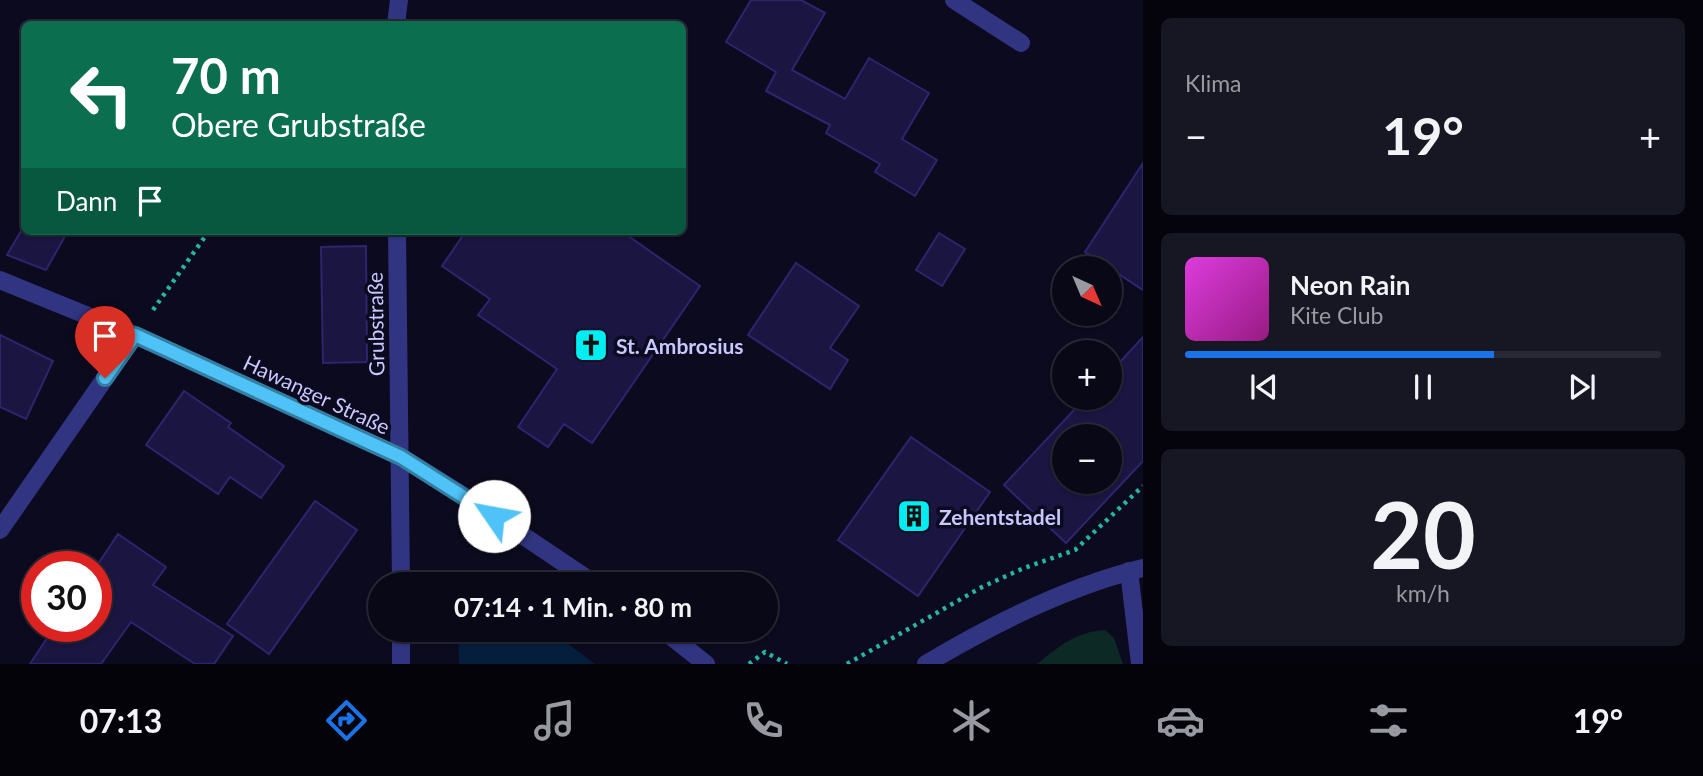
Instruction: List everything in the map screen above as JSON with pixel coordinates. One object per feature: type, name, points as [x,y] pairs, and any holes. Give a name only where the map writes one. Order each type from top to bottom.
[{"type":"street","points":[[396,21],[398,0]]},
{"type":"street","points":[[954,0],[1021,43]]},
{"type":"street","name":"Grubstraße","points":[[397,235],[401,572]]},
{"type":"street","name":"Hawanger Straße","points":[[0,280],[135,335],[401,457],[577,572]]},
{"type":"street","points":[[0,530],[135,335]]},
{"type":"street","points":[[926,664],[961,643],[1037,606],[1136,569],[1140,664]]},
{"type":"street","points":[[401,642],[401,664]]},
{"type":"street","points":[[678,642],[706,664]]},
{"type":"path","points":[[135,335],[206,235]]},
{"type":"path","points":[[847,664],[982,587],[1024,568],[1075,550],[1143,485]]},
{"type":"path","points":[[749,664],[765,652],[787,664]]},
{"type":"green space","points":[[1105,630],[1114,638],[1123,664],[1037,664],[1076,637]]},
{"type":"water","points":[[458,642],[566,642],[595,664],[459,664]]},
{"type":"building","points":[[751,0],[801,0],[825,13],[792,70],[845,99],[869,58],[929,93],[902,139],[937,160],[915,196],[875,172],[880,164],[826,133],[830,125],[766,91],[776,72],[726,42]]},
{"type":"building","points":[[1143,163],[1143,290],[1122,276],[1122,256],[1091,256],[1085,252]]},
{"type":"building","points":[[21,231],[21,235],[66,235],[46,270],[7,255]]},
{"type":"building","points":[[939,233],[965,249],[942,286],[916,270]]},
{"type":"building","name":"St. Ambrosius","points":[[463,235],[627,235],[700,286],[592,443],[564,424],[548,447],[518,427],[557,369],[478,315],[490,299],[442,266]]},
{"type":"building","points":[[366,246],[367,362],[323,363],[321,247]]},
{"type":"building","points":[[796,263],[859,306],[830,348],[848,360],[830,389],[748,335]]},
{"type":"building","points":[[0,335],[53,361],[26,419],[0,407]]},
{"type":"building","points":[[1143,337],[1143,461],[1122,483],[1122,424],[1061,424],[1074,410],[1122,410],[1122,360]]},
{"type":"building","points":[[184,391],[231,423],[228,427],[284,466],[261,498],[230,477],[218,494],[146,445]]},
{"type":"building","points":[[1052,433],[1052,494],[1112,494],[1066,543],[1004,485]]},
{"type":"building","name":"Zehentstadel","points":[[911,437],[990,492],[918,596],[838,540]]},
{"type":"building","points":[[315,501],[357,530],[269,654],[227,624]]},
{"type":"building","points":[[118,534],[166,567],[153,585],[233,636],[214,664],[195,664],[131,622],[101,664],[30,664],[44,642],[112,642],[112,551],[107,551]]},
{"type":"place","name":"St. Ambrosius","points":[[591,345]]},
{"type":"place","name":"Zehentstadel","points":[[914,516]]},
{"type":"route","points":[[105,378],[135,335],[401,457],[494,516]]}]
